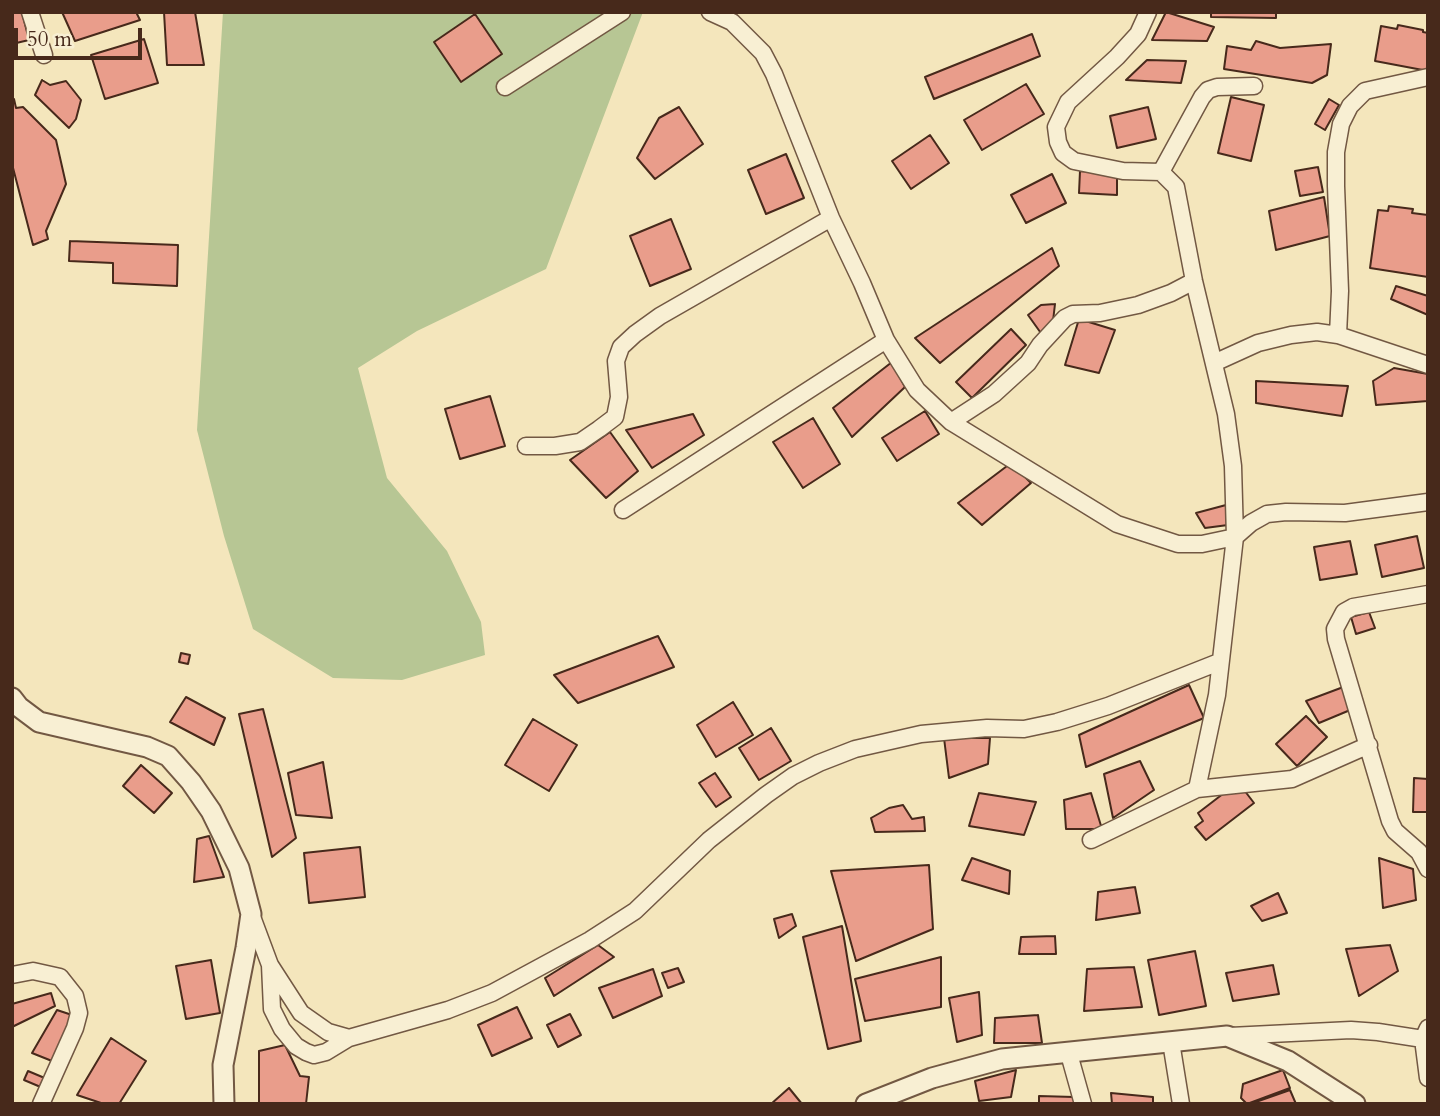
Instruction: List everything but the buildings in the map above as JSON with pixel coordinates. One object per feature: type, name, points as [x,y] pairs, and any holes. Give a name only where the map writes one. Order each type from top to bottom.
[{"type":"street","points":[[30,12],[44,55]]},
{"type":"street","points":[[505,87],[622,12]]},
{"type":"street","points":[[710,12],[732,22],[763,53],[774,74],[831,218],[886,340],[918,390],[951,422],[1117,524],[1178,544],[1202,544],[1235,537],[1267,514],[1345,513],[1428,502]]},
{"type":"street","points":[[1148,12],[1138,34],[1068,102],[1056,127],[1063,153],[1074,161],[1123,171],[1161,172],[1176,187],[1194,281],[1226,414],[1233,466],[1235,537],[1216,695],[1197,789]]},
{"type":"street","points":[[1338,335],[1340,291],[1336,152],[1341,124],[1350,106],[1365,91],[1428,77]]},
{"type":"street","points":[[1161,172],[1208,90],[1217,87],[1255,86]]},
{"type":"street","points":[[526,446],[555,446],[580,442],[599,429],[615,417],[619,397],[616,361],[621,347],[635,334],[660,316],[831,218]]},
{"type":"street","points":[[951,422],[994,394],[1028,363],[1040,345],[1065,318],[1073,314],[1100,313],[1138,305],[1194,281]]},
{"type":"street","points":[[1214,363],[1258,343],[1317,332],[1338,335],[1428,365]]},
{"type":"street","points":[[623,510],[886,340]]},
{"type":"street","points":[[1428,594],[1353,607],[1344,612],[1335,629],[1390,821],[1395,831],[1424,858],[1428,869]]},
{"type":"street","points":[[271,965],[272,1009],[282,1029],[296,1046],[314,1055],[326,1052],[349,1038],[448,1010],[492,993],[590,940],[635,911],[709,840],[766,795],[793,776],[819,763],[855,749],[909,736],[987,728],[1024,729],[1057,722],[1108,706],[1219,662]]},
{"type":"street","points":[[12,698],[19,708],[39,722],[147,747],[168,756],[191,782],[211,811],[239,868],[251,914],[271,965],[301,1013],[328,1032],[349,1038]]},
{"type":"street","points":[[1091,840],[1197,789],[1292,779],[1369,745]]},
{"type":"street","points":[[224,1104],[223,1065],[251,914]]},
{"type":"street","points":[[12,975],[33,971],[60,977],[75,996],[79,1013],[41,1104]]},
{"type":"street","points":[[866,1104],[966,1067],[1002,1059],[1227,1036],[1351,1030],[1426,1034],[1428,1078]]},
{"type":"street","points":[[1227,1036],[1287,1061],[1355,1104]]},
{"type":"street","points":[[1171,1042],[1181,1104]]},
{"type":"street","points":[[1069,1054],[1083,1104]]},
{"type":"green space","points":[[223,12],[643,12],[546,269],[417,331],[358,368],[387,478],[447,551],[481,622],[485,655],[402,680],[333,678],[253,629],[224,536],[197,430]]}]
